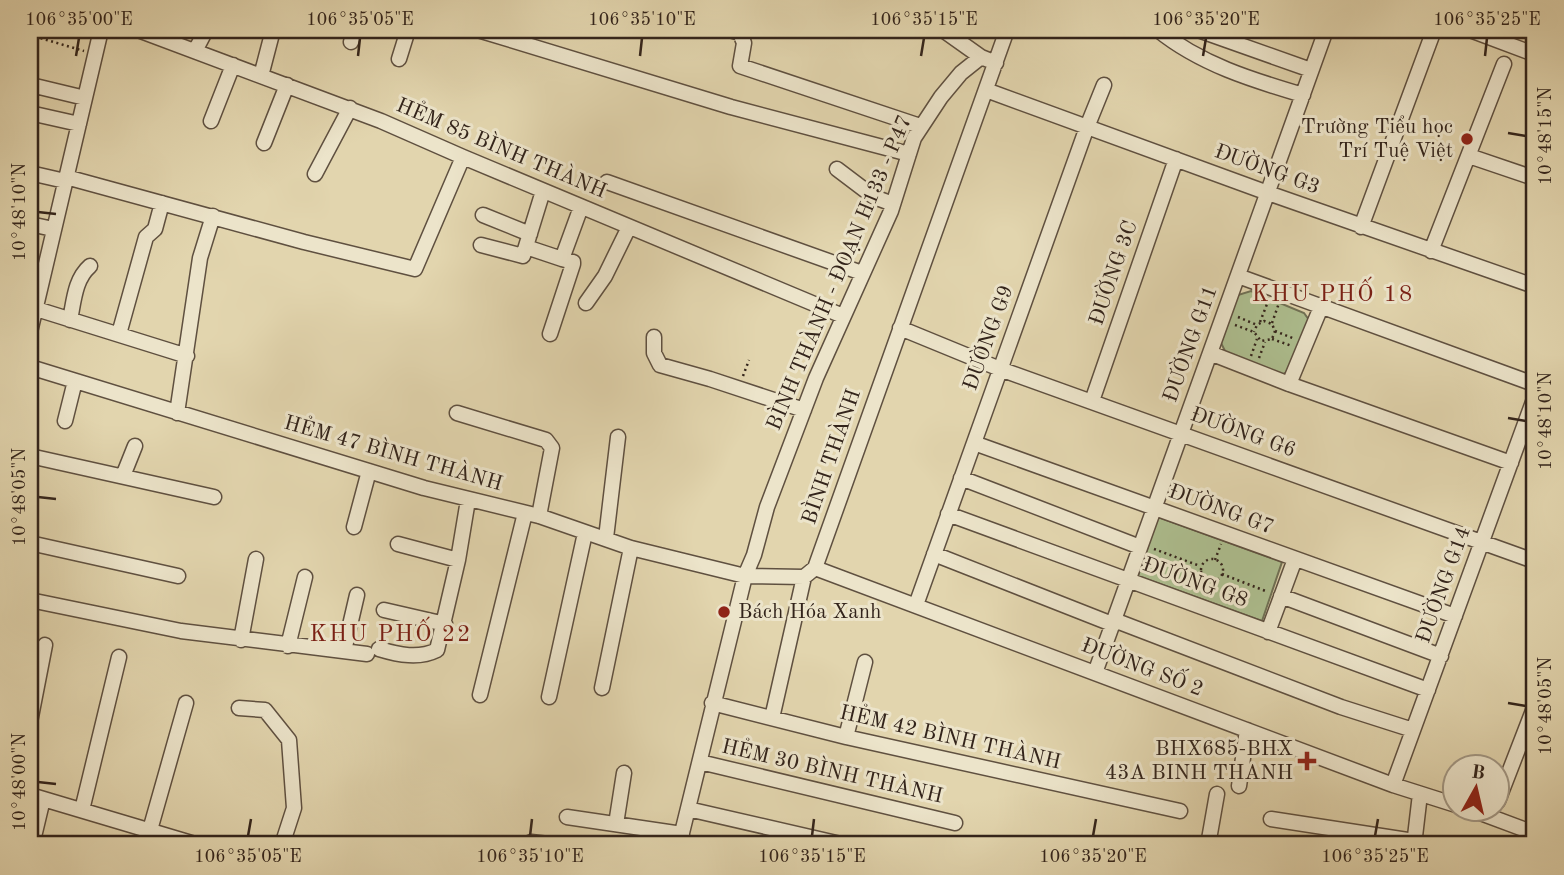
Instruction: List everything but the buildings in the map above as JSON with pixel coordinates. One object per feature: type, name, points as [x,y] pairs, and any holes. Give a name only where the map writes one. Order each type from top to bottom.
[{"type":"street","points":[[30,332],[33,308],[101,30]]},
{"type":"street","name":"HẺM 85 BÌNH THÀNH","points":[[138,30],[350,108],[843,316]]},
{"type":"street","points":[[195,51],[205,30]]},
{"type":"street","points":[[261,75],[273,30]]},
{"type":"street","points":[[399,59],[408,30]]},
{"type":"street","points":[[478,30],[731,107],[909,154]]},
{"type":"street","points":[[730,30],[740,33],[744,43],[740,66],[920,126]]},
{"type":"street","points":[[943,30],[982,57],[996,63]]},
{"type":"street","name":"BÌNH THÀNH","points":[[772,718],[810,573],[1007,30]]},
{"type":"street","points":[[1158,30],[1178,47],[1204,60],[1255,81],[1303,95]]},
{"type":"street","points":[[1198,30],[1311,70]]},
{"type":"street","name":"ĐƯỜNG G11","points":[[1095,673],[1326,30]]},
{"type":"street","points":[[1362,227],[1434,30]]},
{"type":"street","points":[[1470,30],[1534,54]]},
{"type":"street","name":"BÌNH THÀNH - ĐOẠN H133 - P47","points":[[745,576],[804,410],[893,204],[920,126],[961,73],[982,57]]},
{"type":"street","points":[[1432,251],[1504,64]]},
{"type":"street","points":[[211,121],[233,65]]},
{"type":"street","points":[[30,91],[31,85],[85,98]]},
{"type":"street","points":[[264,143],[288,85]]},
{"type":"street","name":"ĐƯỜNG G9","points":[[916,605],[1104,85]]},
{"type":"street","name":"ĐƯỜNG G3","points":[[986,90],[1362,227],[1534,286]]},
{"type":"street","points":[[315,174],[350,108]]},
{"type":"street","points":[[30,113],[79,124]]},
{"type":"street","points":[[1469,156],[1534,178]]},
{"type":"street","points":[[30,173],[162,203],[415,269],[463,157]]},
{"type":"street","name":"ĐƯỜNG 3C","points":[[1091,401],[1176,159]]},
{"type":"street","points":[[837,169],[874,197],[893,204]]},
{"type":"street","points":[[607,182],[862,273]]},
{"type":"street","points":[[481,245],[523,256],[543,191]]},
{"type":"street","points":[[119,334],[146,237],[156,229],[162,203]]},
{"type":"street","points":[[562,259],[580,206]]},
{"type":"street","points":[[483,215],[574,263],[550,334]]},
{"type":"street","points":[[177,413],[200,258],[213,216]]},
{"type":"street","points":[[30,223],[53,229]]},
{"type":"street","points":[[586,303],[605,276],[629,227]]},
{"type":"street","points":[[70,320],[78,283],[83,272],[90,266]]},
{"type":"street","points":[[1238,276],[1534,384]]},
{"type":"street","points":[[1289,384],[1321,307]]},
{"type":"street","points":[[33,308],[187,356]]},
{"type":"street","name":"ĐƯỜNG G6","points":[[900,328],[1000,369],[1534,561]]},
{"type":"street","points":[[654,337],[654,353],[660,365],[804,410]]},
{"type":"street","points":[[1210,353],[1511,463]]},
{"type":"street","name":"HẺM 47 BÌNH THÀNH","points":[[30,367],[467,500],[532,515],[631,548],[745,576]]},
{"type":"street","points":[[65,421],[75,381]]},
{"type":"street","name":"ĐƯỜNG G14","points":[[1393,785],[1534,399]]},
{"type":"street","points":[[457,413],[547,440],[552,448],[480,695]]},
{"type":"street","points":[[606,538],[618,437]]},
{"type":"street","name":"ĐƯỜNG G7","points":[[974,443],[1455,616]]},
{"type":"street","points":[[123,476],[135,446]]},
{"type":"street","points":[[30,456],[214,497]]},
{"type":"street","points":[[354,527],[369,471]]},
{"type":"street","points":[[961,478],[1141,546]]},
{"type":"street","points":[[30,600],[181,631],[241,640],[424,656],[438,650],[458,560],[467,500]]},
{"type":"street","name":"ĐƯỜNG G8","points":[[948,514],[1428,690]]},
{"type":"street","points":[[549,696],[585,533]]},
{"type":"street","points":[[30,543],[178,576]]},
{"type":"street","points":[[398,544],[458,560]]},
{"type":"street","points":[[602,688],[631,548]]},
{"type":"street","points":[[934,554],[1304,693],[1413,730]]},
{"type":"street","points":[[241,640],[256,559]]},
{"type":"street","points":[[1268,632],[1295,559]]},
{"type":"street","points":[[566,817],[616,824],[680,839],[745,576],[810,573]]},
{"type":"street","name":"ĐƯỜNG SỐ 2","points":[[810,573],[916,605],[1393,785],[1442,801]]},
{"type":"street","points":[[288,646],[305,577]]},
{"type":"street","points":[[344,651],[357,595]]},
{"type":"street","points":[[1281,596],[1441,656]]},
{"type":"street","points":[[384,610],[444,624]]},
{"type":"street","points":[[30,722],[45,645]]},
{"type":"street","points":[[82,810],[119,657]]},
{"type":"street","points":[[846,737],[865,662]]},
{"type":"street","points":[[150,830],[186,703]]},
{"type":"street","name":"HẺM 42 BÌNH THÀNH","points":[[712,703],[846,737],[1180,811]]},
{"type":"street","points":[[239,708],[265,710],[289,740],[294,808],[282,845]]},
{"type":"street","points":[[1512,763],[1534,708]]},
{"type":"street","points":[[1239,786],[1247,730]]},
{"type":"street","name":"HẺM 30 BÌNH THÀNH","points":[[700,762],[955,823]]},
{"type":"street","points":[[616,824],[624,773]]},
{"type":"street","points":[[1208,845],[1217,794]]},
{"type":"street","points":[[1271,820],[1414,843],[1420,794]]},
{"type":"street","points":[[32,845],[36,797],[150,830],[178,842],[198,845]]},
{"type":"street","points":[[688,809],[845,845]]},
{"type":"street","points":[[1511,822],[1534,833]]},
{"type":"street","points":[[525,845],[531,842],[557,845]]},
{"type":"path","points":[[30,35],[95,54]]},
{"type":"path","points":[[1254,332],[1277,291]]},
{"type":"path","points":[[1277,291],[1272,324],[1275,331],[1304,347]]},
{"type":"path","points":[[1223,316],[1272,324]]},
{"type":"path","points":[[1223,316],[1254,332],[1257,339],[1250,369]]},
{"type":"path","points":[[1272,339],[1275,331]]},
{"type":"path","points":[[1257,339],[1265,342]]},
{"type":"path","points":[[1250,369],[1265,342],[1272,339],[1304,347]]},
{"type":"path","points":[[741,389],[749,360]]},
{"type":"path","points":[[1216,560],[1225,534]]},
{"type":"path","points":[[1141,546],[1202,567]]},
{"type":"path","points":[[1210,559],[1216,560],[1223,568],[1222,574],[1214,581],[1209,580],[1204,578],[1202,567],[1210,559]]},
{"type":"path","points":[[1222,574],[1281,596]]},
{"type":"green space","points":[[1251,291],[1304,313],[1309,320],[1288,371],[1282,375],[1226,353],[1221,343],[1238,295]]},
{"type":"green space","points":[[1158,517],[1282,562],[1262,621],[1138,576]]},
{"type":"place","name":"Trường Tiểu học Trí Tuệ Việt","points":[[1467,139]]},
{"type":"place","name":"Bách Hóa Xanh","points":[[724,612]]},
{"type":"place","name":"BHX685-BHX 43A BINH THANH","points":[[1307,761]]},
{"type":"district","name":"KHU PHỐ 18","points":[[1333,294]]},
{"type":"district","name":"KHU PHỐ 22","points":[[391,634]]}]
